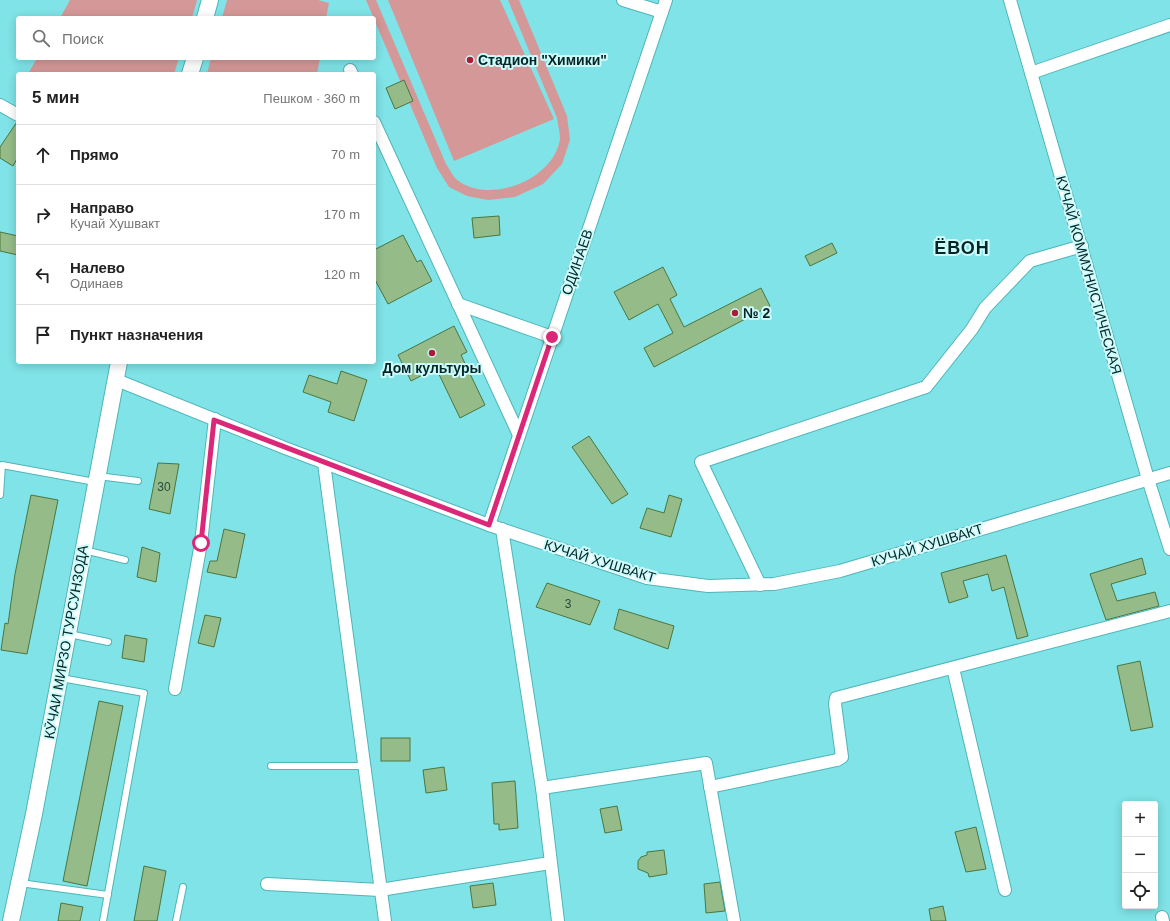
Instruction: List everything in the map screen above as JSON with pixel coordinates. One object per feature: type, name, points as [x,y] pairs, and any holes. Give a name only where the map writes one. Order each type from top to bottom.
[{"type":"street","points":[[206,16],[210,0]]},
{"type":"street","points":[[623,0],[662,12]]},
{"type":"street","name":"ОДИНАЕВ","points":[[489,525],[666,0]]},
{"type":"street","name":"КУЧАЙ КОММУНИСТИЧЕСКАЯ","points":[[1010,0],[1148,479],[1170,549]]},
{"type":"street","points":[[1031,73],[1170,25]]},
{"type":"street","points":[[191,72],[194,60]]},
{"type":"street","points":[[0,105],[16,114]]},
{"type":"street","points":[[376,126],[519,435]]},
{"type":"street","points":[[760,585],[701,462],[926,387],[972,329],[985,308],[1030,261],[1082,246]]},
{"type":"street","points":[[458,304],[552,337]]},
{"type":"street","name":"КӮЧАИ МИРЗО ТУРСУНЗОДА","points":[[12,921],[59,678],[114,379],[118,364]]},
{"type":"street","name":"КУЧАЙ ХУШВАКТ","points":[[114,379],[214,420],[489,525],[646,578],[708,586],[774,584],[840,571],[1170,473]]},
{"type":"street","points":[[174,689],[201,543],[214,420]]},
{"type":"street","points":[[324,462],[385,921]]},
{"type":"street","points":[[502,529],[542,788],[558,921]]},
{"type":"street","points":[[710,788],[837,760],[842,757],[835,704],[836,698],[1170,611]]},
{"type":"street","points":[[953,668],[1005,890]]},
{"type":"street","points":[[542,788],[706,763],[734,921]]},
{"type":"street","points":[[267,884],[380,890],[550,863]]},
{"type":"lane","points":[[0,495],[1,464],[96,479],[138,481]]},
{"type":"lane","points":[[83,550],[125,560]]},
{"type":"lane","points":[[67,634],[108,642]]},
{"type":"lane","points":[[59,678],[144,693],[103,921]]},
{"type":"lane","points":[[271,766],[364,766]]},
{"type":"lane","points":[[19,883],[108,895]]},
{"type":"lane","points":[[176,921],[183,887]]},
{"type":"shaded area","points":[[70,0],[197,0],[193,16],[61,16]]},
{"type":"shaded area","points":[[227,0],[318,0],[329,3],[326,16],[223,16]]},
{"type":"shaded area","points":[[366,0],[376,0],[446,164],[452,174],[456,179],[469,187],[485,190],[501,189],[518,184],[533,177],[546,166],[555,154],[560,139],[557,118],[508,0],[519,0],[567,116],[570,140],[562,164],[543,184],[515,197],[488,200],[467,196],[449,187],[437,168],[376,24],[376,16],[373,16]]},
{"type":"shaded area","name":"Стадион \"Химики\"","points":[[388,0],[500,0],[554,119],[454,161]]},
{"type":"shaded area","points":[[36,60],[178,60],[175,72],[29,72]]},
{"type":"shaded area","points":[[210,60],[320,60],[317,72],[208,72]]},
{"type":"building","points":[[404,80],[413,101],[395,109],[386,88]]},
{"type":"building","points":[[16,123],[16,161],[13,166],[0,158],[0,147]]},
{"type":"building","points":[[499,216],[500,235],[474,238],[472,218]]},
{"type":"building","points":[[0,232],[16,236],[16,255],[0,251]]},
{"type":"building","points":[[403,235],[417,262],[421,260],[432,281],[388,304],[376,282],[376,249]]},
{"type":"building","points":[[832,243],[837,253],[810,266],[805,256]]},
{"type":"building","name":"№ 2","points":[[663,267],[677,295],[670,299],[684,327],[761,288],[770,306],[654,367],[644,348],[673,333],[658,304],[629,320],[614,292]]},
{"type":"building","points":[[454,326],[467,352],[461,355],[485,405],[460,418],[436,368],[411,381],[398,355]]},
{"type":"building","points":[[341,371],[367,380],[354,421],[328,412],[331,402],[303,392],[309,375],[337,384]]},
{"type":"building","points":[[589,436],[628,494],[612,504],[572,447]]},
{"type":"building","points":[[158,463],[179,464],[170,514],[149,509]]},
{"type":"building","points":[[31,495],[58,500],[27,654],[1,650],[5,623],[8,624],[15,574]]},
{"type":"building","points":[[669,495],[682,499],[671,537],[640,528],[647,508],[664,513]]},
{"type":"building","points":[[224,529],[245,534],[236,578],[207,572],[210,561],[217,561]]},
{"type":"building","points":[[142,547],[160,553],[156,582],[137,577]]},
{"type":"building","points":[[1006,555],[1028,636],[1017,639],[1004,587],[992,591],[988,574],[963,581],[968,597],[949,603],[941,573]]},
{"type":"building","points":[[1142,558],[1146,574],[1111,584],[1117,601],[1155,592],[1159,606],[1106,620],[1090,574]]},
{"type":"building","points":[[547,583],[600,601],[590,625],[536,607]]},
{"type":"building","points":[[619,609],[674,626],[668,649],[614,629]]},
{"type":"building","points":[[205,615],[221,618],[214,647],[198,643]]},
{"type":"building","points":[[125,635],[147,639],[144,662],[122,658]]},
{"type":"building","points":[[1140,661],[1153,727],[1131,731],[1117,666]]},
{"type":"building","points":[[99,701],[123,706],[87,886],[63,881]]},
{"type":"building","points":[[381,738],[410,738],[410,761],[381,761]]},
{"type":"building","points":[[444,767],[447,790],[426,793],[423,770]]},
{"type":"building","points":[[515,781],[518,828],[499,830],[499,824],[494,824],[492,783]]},
{"type":"building","points":[[617,806],[622,830],[605,833],[600,809]]},
{"type":"building","points":[[976,827],[986,869],[966,872],[955,832]]},
{"type":"building","points":[[664,850],[667,874],[649,877],[648,873],[638,869],[638,861],[641,857],[647,855],[647,852]]},
{"type":"building","points":[[144,866],[166,871],[157,921],[134,921]]},
{"type":"building","points":[[720,882],[725,911],[706,913],[704,884]]},
{"type":"building","points":[[493,883],[496,905],[473,908],[470,886]]},
{"type":"building","points":[[61,903],[83,907],[80,921],[58,921]]},
{"type":"building","points":[[943,906],[946,921],[931,921],[929,909]]},
{"type":"place","name":"Стадион \"Химики\"","points":[[470,60]]},
{"type":"place","name":"№ 2","points":[[735,313]]},
{"type":"place","name":"Дом культуры","points":[[432,353]]},
{"type":"district","name":"ЁВОН","points":[[962,248]]},
{"type":"route","points":[[201,543],[214,420],[489,525],[552,337]]}]
